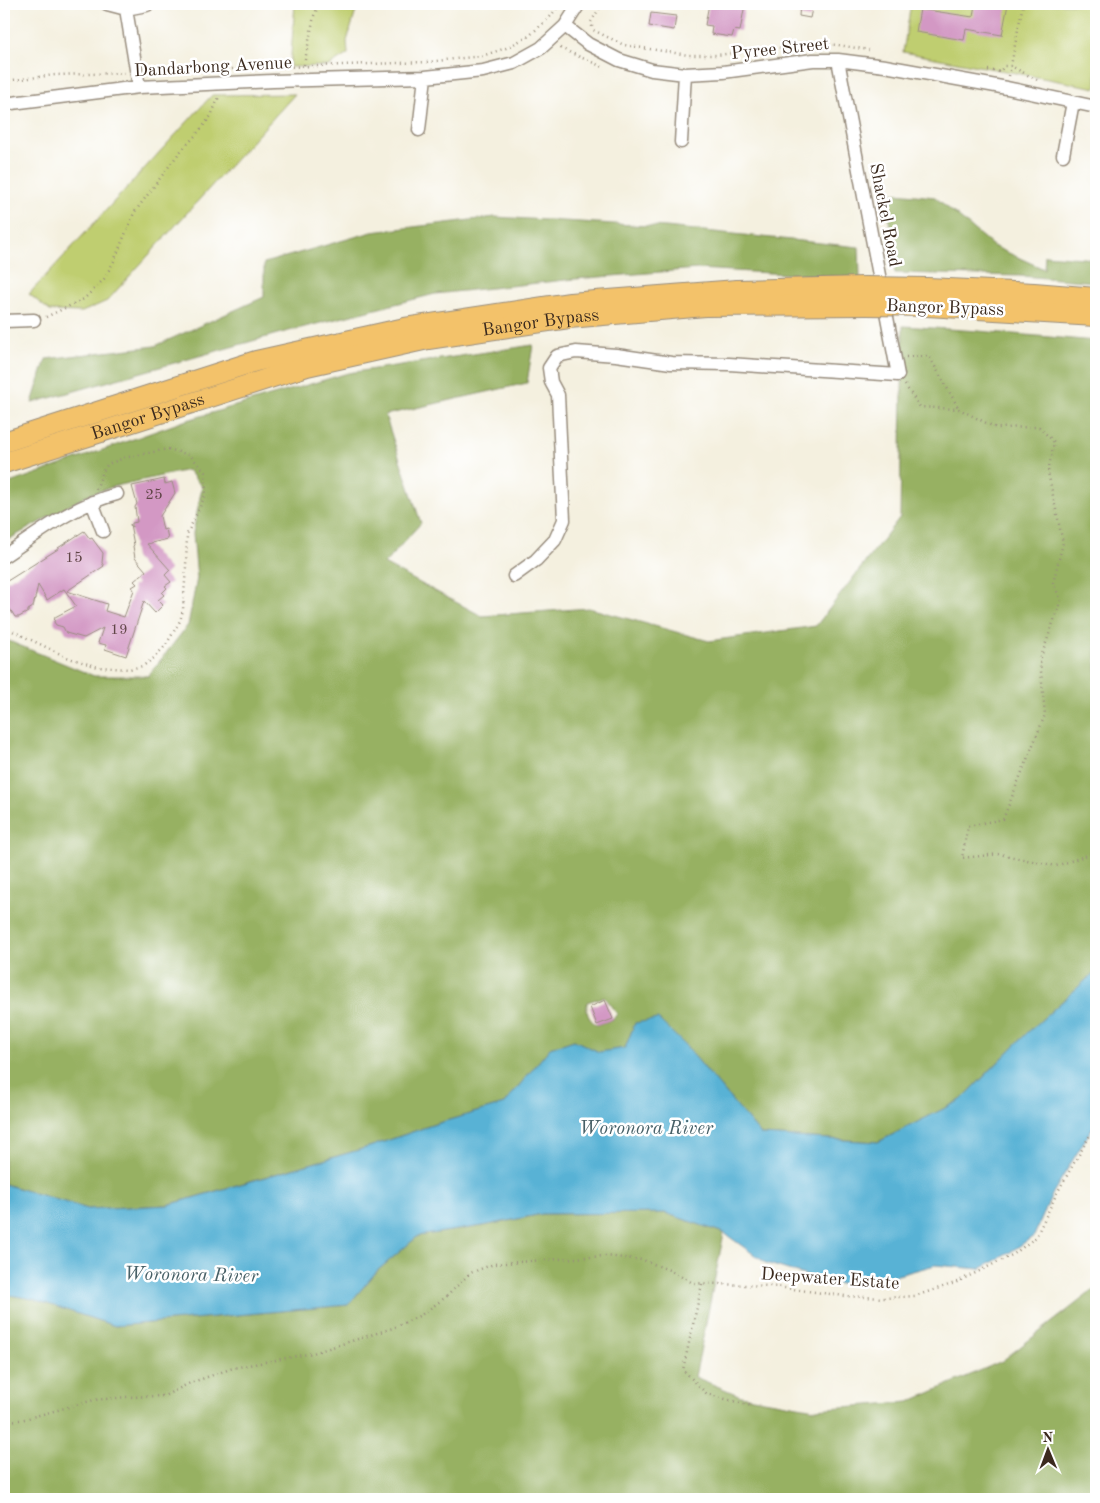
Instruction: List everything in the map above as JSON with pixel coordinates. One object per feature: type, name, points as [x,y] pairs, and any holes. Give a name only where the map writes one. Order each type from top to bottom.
[{"type":"main road","name":"Bangor Bypass","points":[[4,442],[256,361],[405,328],[570,303],[737,290],[927,297],[1034,293],[1096,298]]},
{"type":"main road","name":"Bangor Bypass","points":[[4,463],[307,366],[428,339],[569,318],[704,306],[866,296]]},
{"type":"main road","name":"Bangor Bypass","points":[[927,297],[1096,316]]},
{"type":"street","points":[[106,4],[126,9],[147,5]]},
{"type":"street","name":"Dandarbong Avenue","points":[[4,104],[139,87],[425,77],[483,71],[514,63],[541,48],[565,26],[579,4]]},
{"type":"street","points":[[126,9],[139,87]]},
{"type":"street","name":"Pyree Street","points":[[565,26],[588,44],[619,60],[652,70],[685,74],[723,72],[814,60],[838,60],[885,66],[1007,88],[1096,107]]},
{"type":"street","name":"Shackel Road","points":[[838,60],[898,375]]},
{"type":"street","points":[[681,142],[685,74]]},
{"type":"street","points":[[419,130],[425,77]]},
{"type":"street","points":[[1064,155],[1073,102]]},
{"type":"street","points":[[4,321],[34,320]]},
{"type":"street","points":[[514,576],[536,560],[555,540],[564,520],[558,395],[551,382],[549,368],[557,356],[576,352],[616,355],[671,363],[729,364],[898,375]]},
{"type":"street","points":[[4,556],[65,515],[92,502],[116,494]]},
{"type":"street","points":[[92,502],[103,531]]},
{"type":"path","points":[[301,80],[314,16],[319,4]]},
{"type":"path","points":[[4,81],[55,75],[426,62],[482,56],[506,48],[529,36],[550,17],[560,4]]},
{"type":"path","points":[[1007,88],[1023,4]]},
{"type":"path","points":[[550,40],[563,50],[612,71]]},
{"type":"path","points":[[34,320],[49,316],[84,299],[104,278],[114,261],[134,213],[178,153],[196,136],[211,116],[218,100],[217,83]]},
{"type":"path","points":[[895,357],[929,356],[959,409]]},
{"type":"path","points":[[898,375],[920,407],[959,409],[996,428],[1039,427],[1054,442],[1048,472],[1063,543],[1053,583],[1061,600],[1040,660],[1045,715],[1003,819],[968,826],[962,858],[999,854],[1056,866],[1096,852]]},
{"type":"path","points":[[4,627],[69,658],[98,667],[129,669],[143,666],[154,658],[166,645],[180,621],[183,610],[187,534],[206,494],[205,472],[190,455],[168,449],[124,458],[108,464],[104,469],[92,502]]},
{"type":"path","name":"Deepwater Estate","points":[[4,1421],[21,1420],[94,1400],[164,1396],[190,1383],[233,1368],[313,1353],[393,1328],[427,1311],[446,1297],[470,1274],[494,1264],[604,1256],[643,1260],[669,1270],[692,1283],[770,1286],[845,1296],[885,1298],[915,1296],[955,1283],[1014,1254],[1036,1237],[1057,1193],[1093,1130],[1096,1128]]},
{"type":"path","points":[[702,1284],[683,1370],[707,1394],[751,1406]]},
{"type":"green space","points":[[295,4],[358,4],[347,41],[348,54],[329,66],[290,67]]},
{"type":"green space","points":[[911,4],[1096,4],[1096,88],[903,52]]},
{"type":"green space","points":[[295,94],[107,301],[82,312],[50,311],[29,294],[212,95]]},
{"type":"green space","points":[[886,192],[935,197],[993,246],[1044,269],[1045,255],[1096,259],[1096,282],[1020,276],[895,273]]},
{"type":"green space","points":[[495,217],[666,227],[859,247],[860,278],[697,269],[575,279],[435,294],[281,333],[32,403],[46,359],[155,346],[264,297],[264,263],[372,232]]},
{"type":"green space","points":[[903,326],[1096,341],[1096,971],[1027,1033],[961,1100],[878,1142],[761,1135],[685,1045],[635,1023],[625,1048],[599,1052],[574,1040],[550,1048],[504,1104],[432,1125],[369,1147],[167,1205],[88,1209],[4,1184],[4,639],[94,676],[148,676],[188,625],[197,578],[193,533],[202,487],[188,470],[116,486],[90,494],[4,542],[4,485],[184,421],[348,373],[533,345],[527,383],[385,415],[421,523],[384,564],[482,616],[589,608],[709,641],[816,626],[900,517]],"holes":[[[604,997],[617,1014],[613,1019],[597,1025],[588,1015],[587,1002]]]},
{"type":"green space","points":[[665,1213],[724,1233],[695,1377],[741,1396],[815,1409],[909,1402],[1002,1361],[1096,1288],[1096,1499],[4,1499],[4,1294],[33,1299],[115,1326],[348,1305],[377,1271],[418,1236],[483,1226],[542,1214]]},
{"type":"water","name":"Woronora River","points":[[1096,971],[1096,1125],[1091,1130],[1053,1193],[1034,1236],[980,1269],[935,1265],[872,1282],[840,1284],[766,1263],[724,1233],[665,1213],[542,1214],[483,1226],[418,1236],[377,1271],[348,1305],[115,1326],[33,1299],[4,1294],[4,1184],[88,1209],[168,1205],[369,1147],[432,1125],[504,1104],[550,1048],[574,1040],[599,1052],[625,1048],[635,1023],[658,1019],[685,1045],[761,1135],[878,1142],[961,1100],[1027,1033]]},
{"type":"building","points":[[709,4],[745,4],[740,31],[734,30],[732,37],[711,34],[712,26],[705,25]]},
{"type":"building","points":[[800,4],[813,4],[810,18],[799,16]]},
{"type":"building","points":[[975,4],[1008,4],[1002,35],[966,29],[964,40],[916,32],[920,9],[973,17]]},
{"type":"building","points":[[651,13],[676,16],[674,30],[649,26]]},
{"type":"building","points":[[164,479],[165,484],[172,482],[175,493],[160,516],[163,530],[166,529],[168,539],[147,544],[170,570],[165,575],[171,582],[165,586],[167,588],[162,593],[164,595],[158,600],[163,605],[155,613],[144,601],[126,656],[105,649],[106,645],[98,643],[103,628],[84,638],[66,633],[63,627],[56,625],[54,622],[55,617],[76,606],[64,589],[47,600],[38,585],[33,607],[28,612],[15,617],[10,609],[8,610],[4,604],[4,583],[84,531],[103,553],[102,563],[104,566],[67,591],[107,604],[105,611],[124,617],[134,590],[132,587],[137,584],[134,581],[146,571],[135,558],[133,546],[130,524],[132,527],[132,523],[137,522],[135,507],[137,504],[132,486]]},
{"type":"building","points":[[605,1000],[613,1019],[597,1025],[590,1007]]}]
